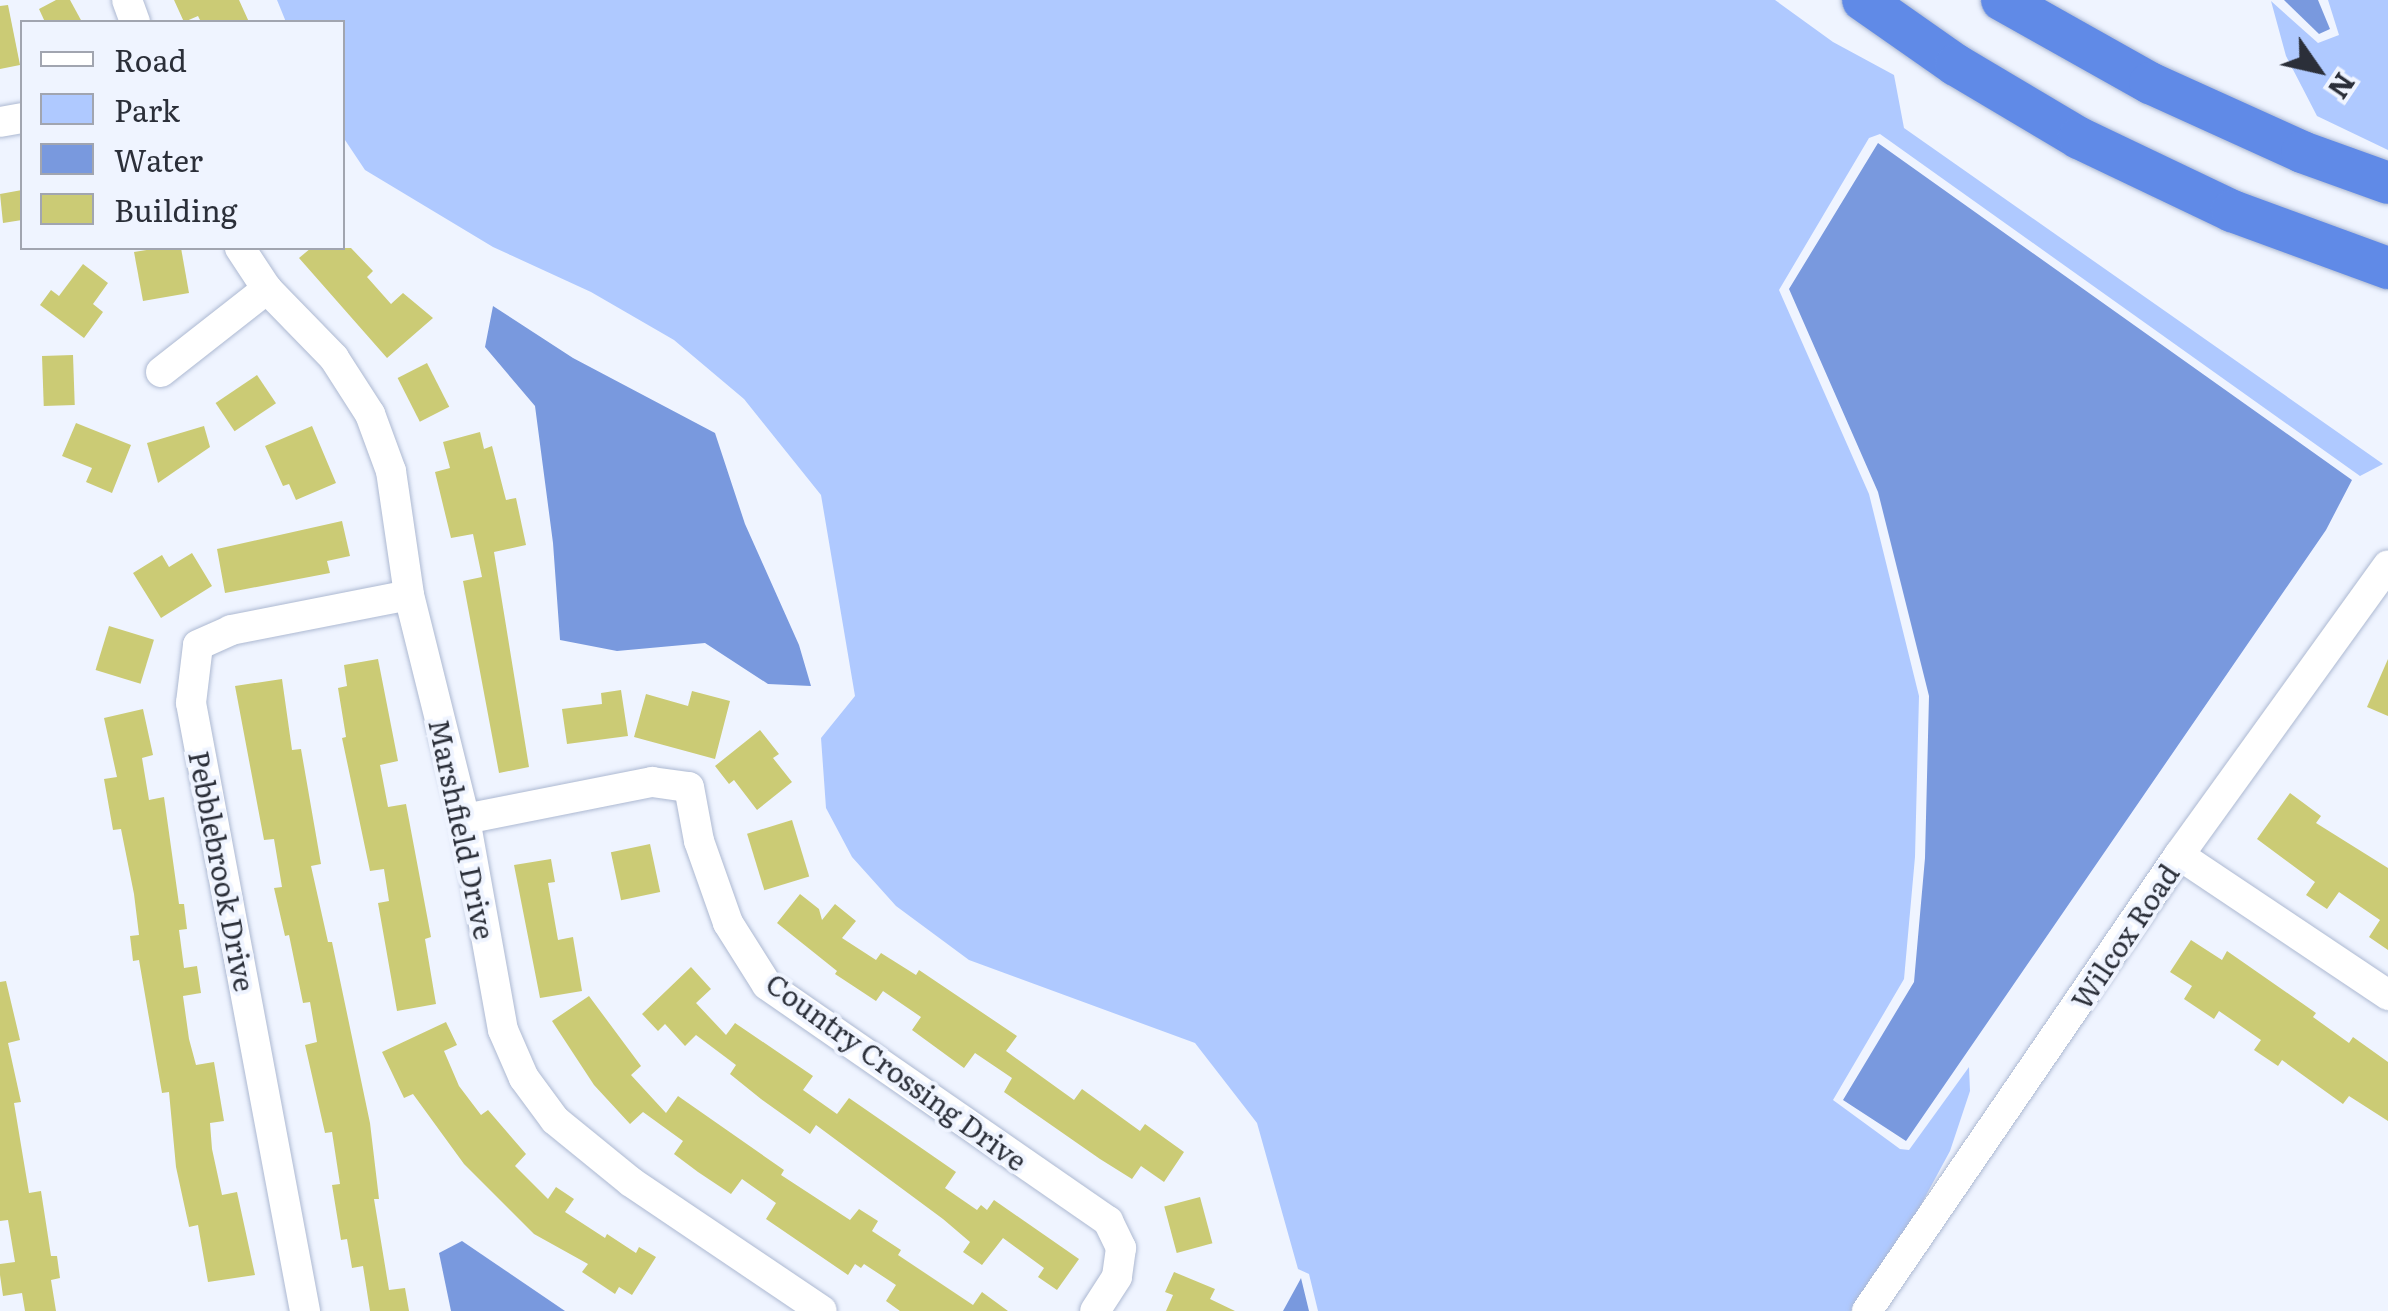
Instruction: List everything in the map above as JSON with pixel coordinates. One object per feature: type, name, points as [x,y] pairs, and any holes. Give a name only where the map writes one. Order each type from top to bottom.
[{"type":"highway","points":[[1863,0],[1956,64],[2079,138],[2232,212],[2388,268]]},
{"type":"highway","points":[[1902,0],[2009,69],[2158,152],[2240,189],[2388,244]]},
{"type":"highway","points":[[2002,0],[2150,83],[2302,152],[2388,182]]},
{"type":"street","name":"Marshfield Drive","points":[[241,250],[267,289],[334,358],[370,414],[391,471],[409,595],[465,819],[503,1030],[524,1078],[555,1120],[631,1182],[822,1311]]},
{"type":"street","points":[[161,372],[267,289]]},
{"type":"street","name":"Wilcox Road","points":[[1868,1311],[2179,855],[2388,566]]},
{"type":"street","name":"Pebblebrook Drive","points":[[306,1311],[191,702],[198,645],[230,630],[409,595]]},
{"type":"street","name":"Country Crossing Drive","points":[[465,819],[652,782],[689,787],[700,841],[728,923],[767,985],[1108,1222],[1121,1248],[1117,1277],[1094,1311]]},
{"type":"street","points":[[2179,855],[2388,996]]},
{"type":"green space","points":[[277,0],[1775,0],[1833,42],[1894,75],[1904,128],[2383,464],[2360,476],[1880,134],[1869,138],[1779,290],[1869,494],[1919,696],[1915,857],[1904,979],[1833,1100],[1900,1149],[1909,1150],[1969,1067],[1970,1091],[1950,1151],[1902,1240],[1853,1311],[1318,1311],[1309,1274],[1298,1269],[1257,1123],[1195,1043],[969,960],[896,906],[852,857],[826,808],[821,738],[855,696],[821,495],[744,399],[674,340],[591,292],[493,247],[365,170],[345,140],[345,20],[285,20]]},
{"type":"green space","points":[[2328,0],[2388,0],[2388,150],[2317,116],[2286,56],[2271,1],[2318,43],[2339,35]]},
{"type":"water","points":[[2284,0],[2318,0],[2330,29],[2319,34]]},
{"type":"water","points":[[1878,143],[2352,480],[2326,530],[1906,1141],[1843,1100],[1914,982],[1925,858],[1929,696],[1878,492],[1789,289]]},
{"type":"water","points":[[493,306],[573,358],[715,433],[745,524],[799,645],[811,686],[768,684],[705,643],[617,651],[560,640],[553,543],[535,406],[485,347]]},
{"type":"water","points":[[462,1241],[565,1311],[451,1311],[439,1253]]},
{"type":"water","points":[[1300,1280],[1309,1311],[1283,1311]]},
{"type":"building","points":[[56,0],[70,0],[81,20],[44,20],[39,9]]},
{"type":"building","points":[[174,0],[239,0],[248,20],[200,20],[198,16],[183,20]]},
{"type":"building","points":[[8,5],[20,65],[0,69],[0,6]]},
{"type":"building","points":[[20,190],[20,220],[3,223],[0,194]]},
{"type":"building","points":[[351,248],[373,271],[367,277],[391,304],[403,293],[433,318],[387,358],[299,258],[309,250]]},
{"type":"building","points":[[181,250],[189,293],[143,301],[134,252]]},
{"type":"building","points":[[83,264],[108,283],[93,304],[103,312],[84,338],[40,305],[51,290],[59,296]]},
{"type":"building","points":[[73,355],[75,405],[44,406],[42,356]]},
{"type":"building","points":[[427,363],[449,407],[420,422],[398,378]]},
{"type":"building","points":[[257,375],[276,403],[235,431],[216,403]]},
{"type":"building","points":[[76,423],[131,445],[112,493],[86,482],[92,468],[62,456]]},
{"type":"building","points":[[204,426],[210,447],[158,483],[147,443]]},
{"type":"building","points":[[312,426],[336,483],[296,500],[289,484],[283,486],[265,446]]},
{"type":"building","points":[[480,432],[484,449],[492,446],[506,500],[516,498],[526,545],[494,552],[529,767],[499,773],[463,581],[482,577],[473,534],[451,538],[435,472],[450,468],[443,442]]},
{"type":"building","points":[[342,521],[350,556],[327,561],[330,573],[225,593],[217,549]]},
{"type":"building","points":[[192,553],[212,586],[161,618],[133,573],[162,555],[169,567]]},
{"type":"building","points":[[109,626],[154,640],[140,684],[96,670]]},
{"type":"building","points":[[378,659],[398,761],[380,765],[388,807],[406,804],[431,937],[425,939],[436,1004],[397,1011],[378,903],[389,901],[384,869],[370,871],[342,738],[346,737],[338,688],[347,686],[344,665]]},
{"type":"building","points":[[2388,659],[2388,716],[2367,707]]},
{"type":"building","points":[[282,679],[292,750],[301,749],[321,864],[311,866],[328,942],[332,942],[370,1123],[379,1199],[374,1199],[389,1290],[405,1288],[409,1311],[370,1311],[363,1266],[352,1268],[347,1239],[341,1240],[332,1185],[340,1184],[332,1132],[325,1133],[305,1045],[317,1042],[310,1002],[303,1003],[289,935],[285,936],[274,888],[282,887],[274,839],[264,840],[235,686]]},
{"type":"building","points":[[621,690],[628,736],[567,744],[562,709],[602,704],[601,693]]},
{"type":"building","points":[[692,691],[730,701],[715,759],[634,737],[646,694],[688,706]]},
{"type":"building","points":[[143,709],[153,755],[142,758],[149,800],[164,797],[179,904],[184,904],[187,929],[179,930],[184,968],[197,966],[201,993],[183,996],[189,1039],[196,1065],[214,1062],[224,1121],[210,1123],[212,1149],[222,1195],[237,1192],[255,1275],[208,1282],[198,1225],[189,1227],[176,1167],[169,1092],[162,1093],[139,960],[133,961],[130,936],[139,935],[121,829],[113,830],[104,779],[117,777],[104,718]]},
{"type":"building","points":[[760,730],[779,754],[773,758],[792,782],[757,810],[734,780],[729,784],[715,766]]},
{"type":"building","points":[[2290,793],[2321,816],[2316,823],[2388,868],[2388,950],[2369,937],[2380,920],[2339,892],[2327,909],[2306,895],[2315,882],[2257,839]]},
{"type":"building","points":[[792,820],[809,876],[764,890],[747,834]]},
{"type":"building","points":[[650,844],[660,892],[621,900],[611,852]]},
{"type":"building","points":[[551,859],[555,882],[548,883],[558,940],[573,937],[582,991],[540,998],[514,865]]},
{"type":"building","points":[[800,894],[819,909],[822,920],[835,904],[856,921],[842,938],[876,960],[881,953],[916,975],[919,970],[1017,1036],[1006,1051],[1074,1100],[1082,1089],[1140,1131],[1145,1124],[1184,1152],[1164,1182],[1141,1166],[1132,1179],[1100,1159],[1004,1092],[1012,1078],[975,1053],[964,1068],[912,1030],[921,1017],[883,991],[876,1001],[835,974],[837,971],[777,923]]},
{"type":"building","points":[[2191,940],[2222,960],[2227,951],[2316,1013],[2313,1017],[2349,1043],[2353,1037],[2388,1062],[2388,1121],[2349,1096],[2343,1104],[2282,1060],[2278,1066],[2254,1050],[2261,1040],[2219,1011],[2214,1019],[2184,999],[2192,986],[2170,972]]},
{"type":"building","points":[[691,967],[711,989],[696,1003],[726,1035],[735,1023],[813,1076],[803,1090],[837,1114],[849,1098],[956,1172],[945,1188],[977,1210],[981,1205],[987,1210],[994,1200],[1079,1259],[1057,1290],[1038,1277],[1044,1268],[1003,1238],[982,1265],[963,1252],[970,1242],[943,1219],[816,1125],[810,1134],[761,1099],[730,1074],[736,1065],[696,1035],[685,1046],[665,1024],[658,1031],[642,1014]]},
{"type":"building","points":[[6,981],[20,1040],[8,1043],[21,1102],[14,1103],[29,1193],[41,1191],[51,1256],[57,1256],[60,1278],[51,1280],[56,1311],[25,1311],[22,1293],[3,1296],[0,1264],[15,1262],[8,1220],[0,1221],[0,982]]},
{"type":"building","points":[[589,996],[641,1066],[631,1075],[666,1113],[678,1096],[784,1170],[781,1175],[850,1220],[859,1209],[878,1221],[872,1231],[901,1250],[898,1255],[973,1305],[982,1292],[1008,1311],[900,1311],[886,1301],[896,1285],[864,1264],[861,1268],[855,1264],[848,1275],[766,1219],[776,1203],[742,1179],[731,1194],[698,1172],[674,1154],[683,1141],[643,1112],[630,1124],[594,1085],[552,1021]]},
{"type":"building","points":[[446,1022],[457,1045],[444,1051],[459,1086],[481,1115],[488,1110],[526,1154],[515,1166],[548,1199],[556,1187],[574,1199],[565,1212],[605,1238],[607,1234],[636,1253],[639,1247],[656,1257],[632,1295],[619,1287],[615,1294],[582,1272],[588,1264],[534,1234],[464,1164],[413,1094],[404,1098],[382,1052]]},
{"type":"building","points":[[1200,1197],[1212,1243],[1177,1253],[1164,1207]]},
{"type":"building","points":[[1174,1272],[1215,1289],[1210,1299],[1235,1311],[1166,1311],[1173,1295],[1165,1292]]}]
